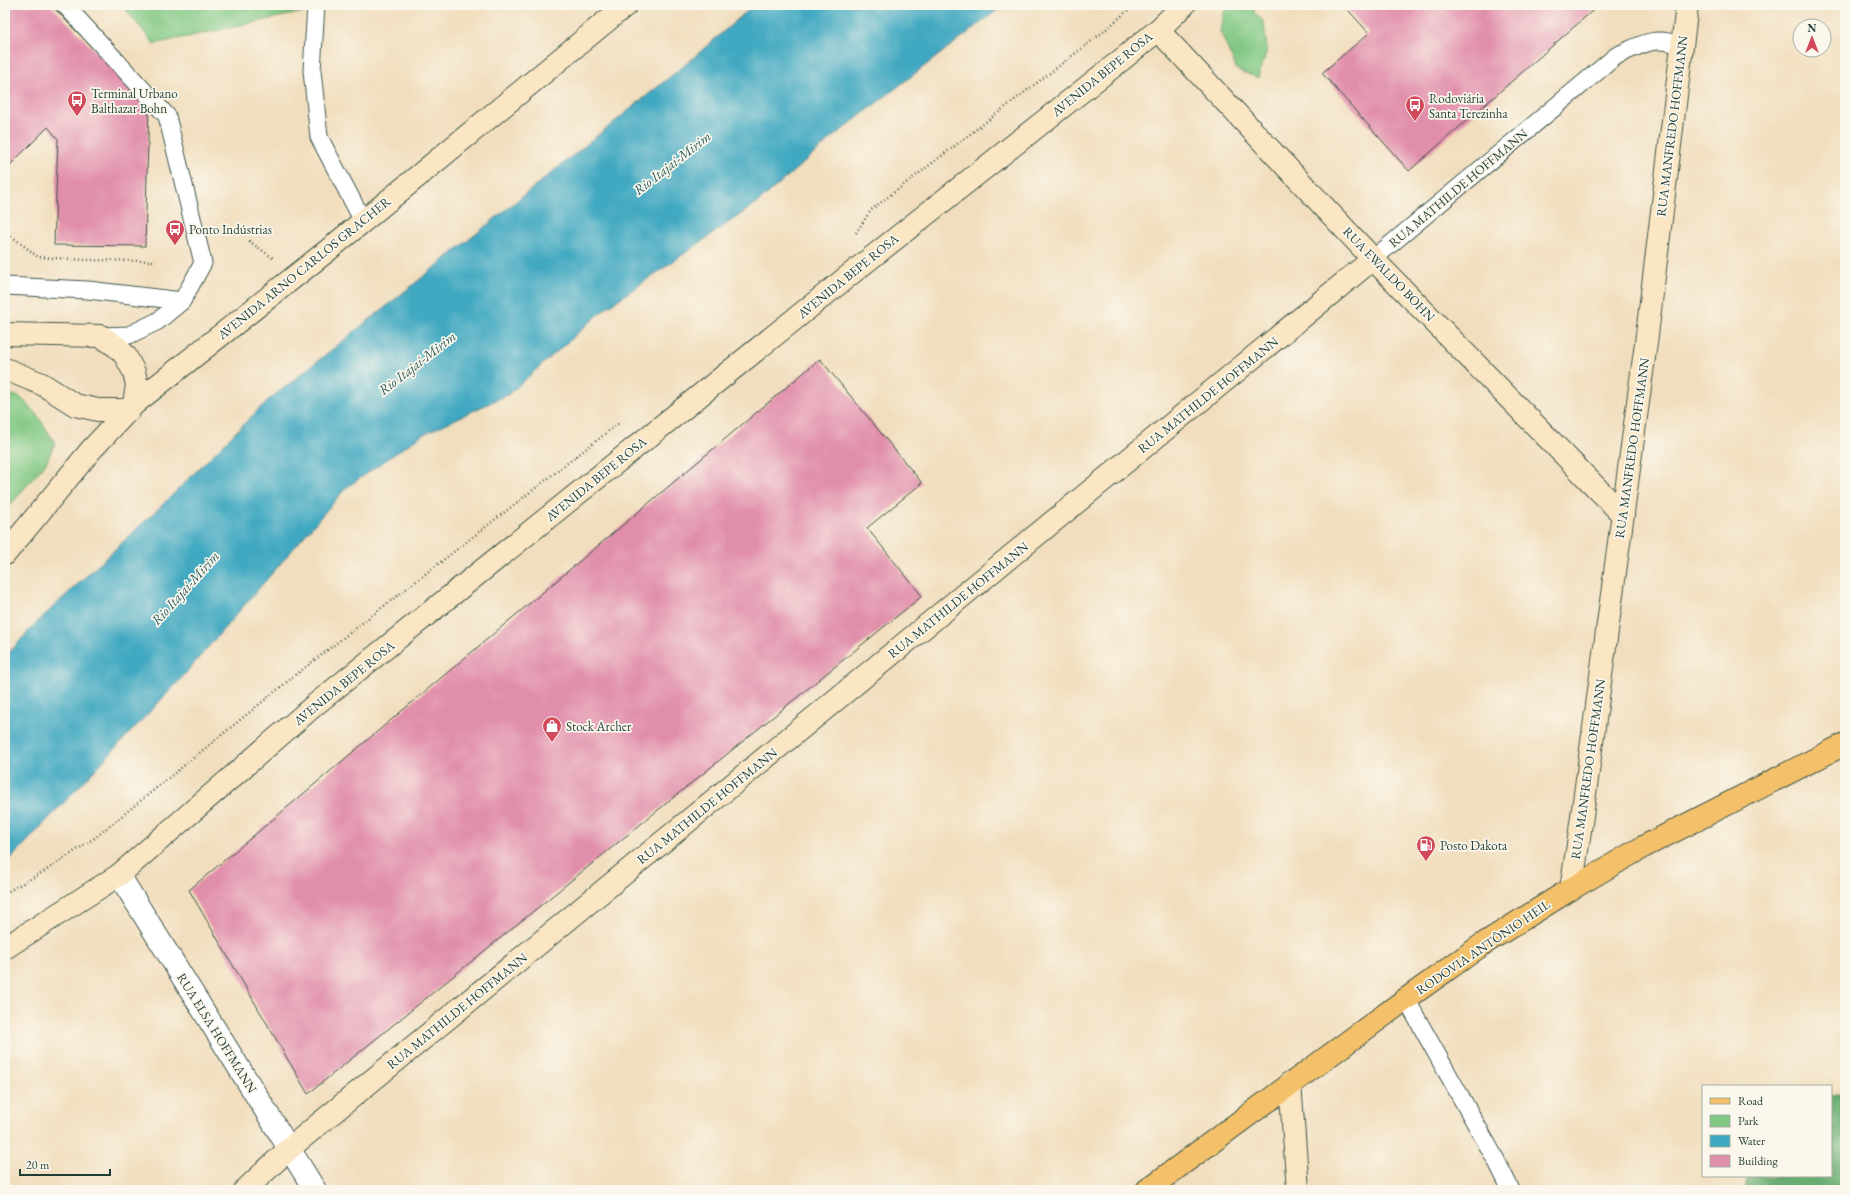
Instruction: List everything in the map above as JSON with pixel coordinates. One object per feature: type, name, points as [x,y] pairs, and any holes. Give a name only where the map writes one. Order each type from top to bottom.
[{"type":"main road","name":"RODOVIA ANTÔNIO HEIL","points":[[1147,1190],[1290,1083],[1483,944],[1571,889],[1643,847],[1845,744]]},
{"type":"street","name":"AVENIDA ARNO CARLOS GRACHER","points":[[5,554],[91,450],[131,407],[327,251],[626,5]]},
{"type":"street","name":"AVENIDA BEPE ROSA","points":[[5,948],[119,875],[316,704],[845,279],[1158,30],[1184,5]]},
{"type":"street","name":"RUA MANFREDO HOFFMANN","points":[[1571,889],[1624,515],[1687,5]]},
{"type":"street","name":"RUA EWALDO BOHN","points":[[1158,30],[1373,259],[1624,515]]},
{"type":"street","name":"RUA MATHILDE HOFFMANN","points":[[245,1190],[290,1148],[1373,259]]},
{"type":"street","points":[[5,334],[101,336],[117,347],[124,355],[134,372],[136,385],[131,407],[98,410],[75,405],[48,388],[5,369]]},
{"type":"street","name":"RUA ELSA HOFFMANN","points":[[119,875],[315,1190]]},
{"type":"street","points":[[1290,1083],[1298,1190]]},
{"type":"lane","points":[[65,5],[167,116],[202,263],[182,301],[158,321],[128,335],[101,336]]},
{"type":"lane","points":[[316,5],[312,71],[319,137],[362,221]]},
{"type":"lane","name":"RUA MATHILDE HOFFMANN","points":[[1373,259],[1616,56],[1651,40],[1669,41],[1682,46]]},
{"type":"lane","points":[[5,286],[88,290],[182,301]]},
{"type":"lane","points":[[1406,999],[1496,1160],[1511,1190]]},
{"type":"path","points":[[854,237],[871,210],[1102,32],[1134,5]]},
{"type":"path","points":[[5,231],[38,257],[87,260],[156,261]]},
{"type":"path","points":[[5,893],[45,871],[96,837],[293,676],[625,419]]},
{"type":"green space","points":[[122,5],[307,5],[308,11],[154,44]]},
{"type":"green space","points":[[1226,5],[1259,5],[1253,11],[1264,22],[1267,50],[1258,78],[1237,70],[1220,31]]},
{"type":"green space","points":[[5,393],[20,397],[38,416],[55,443],[46,463],[5,511]]},
{"type":"green space","points":[[1845,1093],[1845,1190],[1747,1190],[1745,1187],[1749,1177],[1832,1177],[1832,1095]]},
{"type":"water","name":"Rio Itajaí-Mirim","points":[[754,5],[1004,5],[838,133],[757,203],[605,309],[509,394],[422,435],[346,488],[178,682],[5,865],[5,657],[35,624],[160,507],[266,402],[687,63]]},
{"type":"building","name":"Terminal Urbano Balthazar Bohn","points":[[5,5],[51,5],[149,106],[145,246],[54,245],[58,139],[48,127],[9,166],[5,162]]},
{"type":"building","name":"Rodoviária Santa Terezinha","points":[[1354,5],[1599,5],[1409,171],[1322,73],[1369,33],[1348,10]]},
{"type":"building","name":"Stock Archer","points":[[820,359],[922,483],[867,528],[922,596],[308,1094],[189,890]]},
{"type":"place","name":"Terminal Urbano Balthazar Bohn","points":[[77,117]]},
{"type":"place","name":"Rodoviária Santa Terezinha","points":[[1415,122]]},
{"type":"place","name":"Ponto Indústrias","points":[[175,246]]},
{"type":"place","name":"Stock Archer","points":[[552,743]]},
{"type":"place","name":"Posto Dakota","points":[[1426,862]]}]
